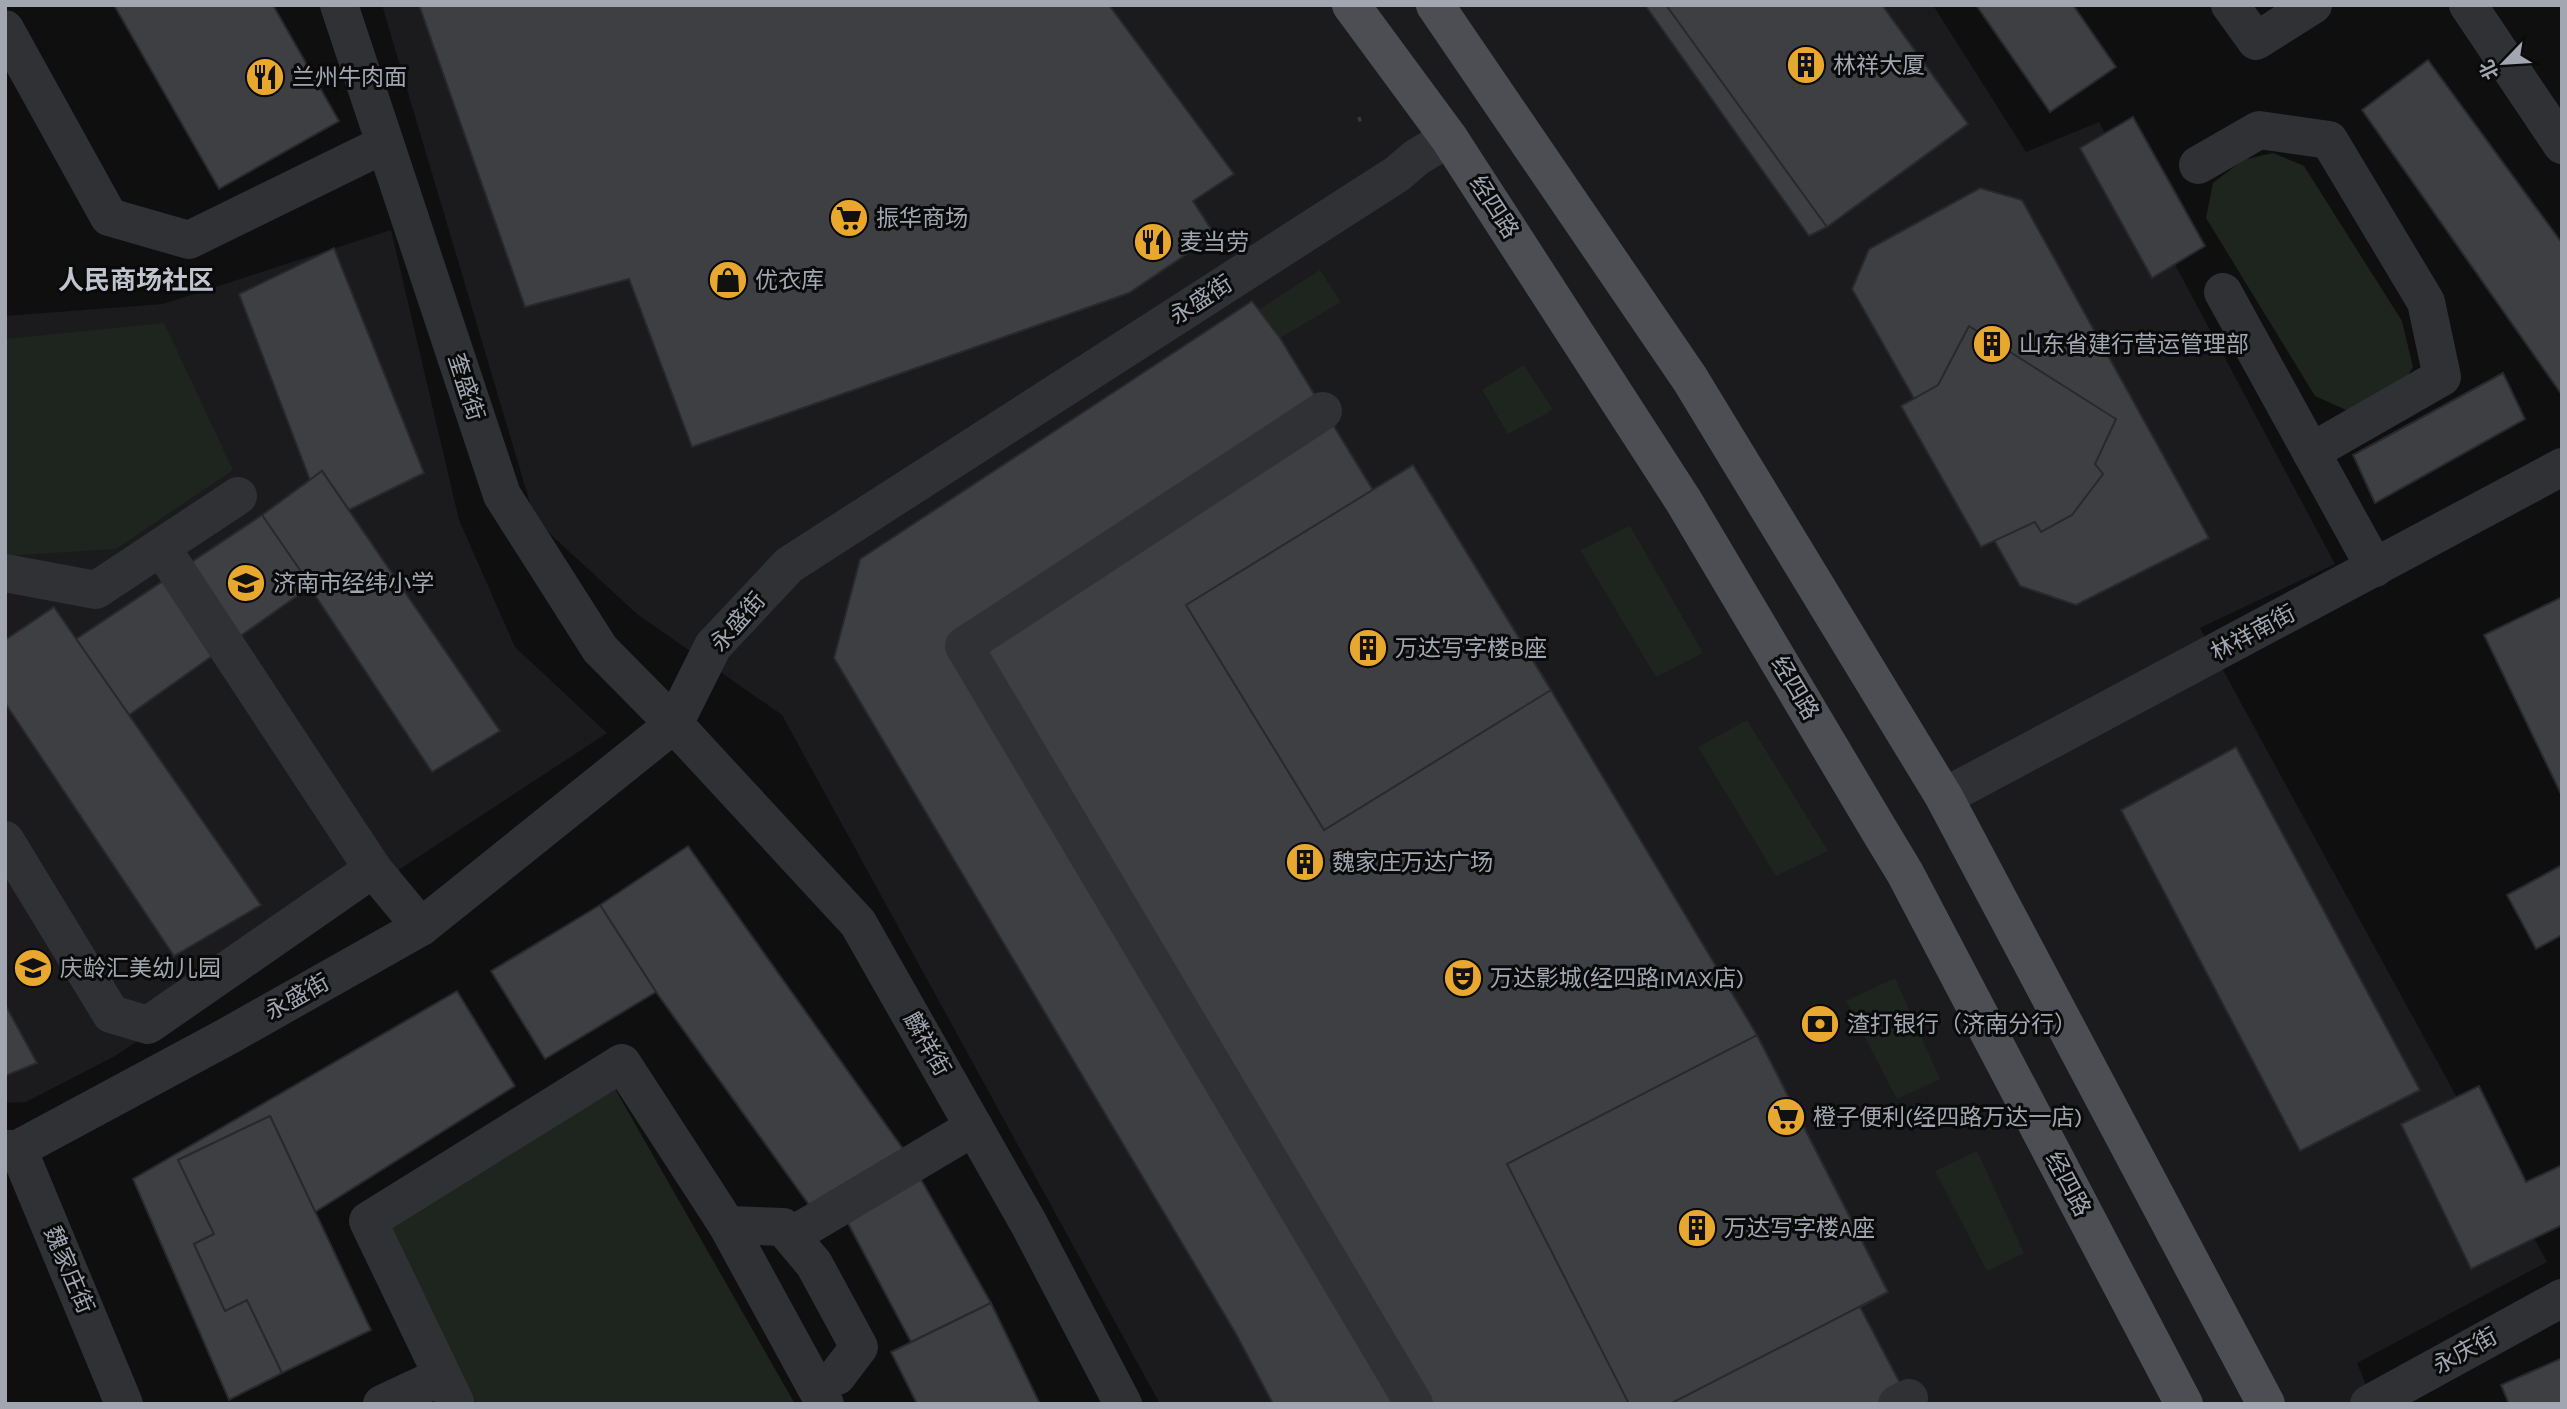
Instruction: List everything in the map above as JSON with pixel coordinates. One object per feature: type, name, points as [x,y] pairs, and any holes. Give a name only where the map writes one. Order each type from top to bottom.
[{"type":"main road","name":"经四路","points":[[1351,5],[1449,138],[1683,500],[1905,873],[2184,1404]]},
{"type":"main road","points":[[1435,5],[1690,379],[1944,797],[2266,1404]]},
{"type":"street","name":"奎盛街","points":[[339,5],[502,495],[600,649],[674,724]]},
{"type":"street","points":[[2231,5],[2256,41],[2313,5]]},
{"type":"street","points":[[2468,5],[2562,145]]},
{"type":"street","points":[[5,29],[108,217],[189,240],[385,144]]},
{"type":"street","points":[[2198,165],[2259,130],[2329,140],[2426,302],[2442,377],[2311,452]]},
{"type":"street","name":"永盛街","points":[[12,1149],[240,1029],[421,927],[674,724],[713,646],[789,565],[1449,138]]},
{"type":"street","points":[[2223,292],[2375,568]]},
{"type":"street","points":[[1323,411],[964,646],[1414,1404]]},
{"type":"street","name":"林祥南街","points":[[1944,797],[2562,467]]},
{"type":"street","points":[[5,573],[96,590],[238,496]]},
{"type":"street","points":[[161,547],[373,869],[421,927]]},
{"type":"street","name":"麟祥街","points":[[674,724],[858,923],[1029,1224],[1123,1404]]},
{"type":"street","points":[[5,840],[111,1014],[148,1025],[373,869]]},
{"type":"street","points":[[382,1404],[449,1390],[368,1221],[622,1063],[831,1390],[859,1347],[814,1264],[783,1227],[727,1225]]},
{"type":"street","points":[[791,1236],[974,1128]]},
{"type":"street","name":"魏家庄街","points":[[12,1149],[124,1404]]},
{"type":"street","name":"永庆街","points":[[2369,1404],[2562,1298]]},
{"type":"shaded area","points":[[382,5],[1933,5],[2026,152],[2099,122],[2335,564],[2200,628],[2547,1262],[2357,1363],[2374,1404],[1160,1404],[782,715],[637,614],[535,520]]},
{"type":"shaded area","points":[[2273,153],[2304,166],[2402,321],[2413,367],[2395,397],[2355,414],[2315,396],[2206,218],[2213,183],[2243,160]]},
{"type":"shaded area","name":"济南市经纬小学","points":[[391,230],[459,520],[515,647],[607,733],[115,1056],[26,1102],[5,1103],[5,316],[163,304]]},
{"type":"shaded area","points":[[1320,270],[1341,302],[1280,338],[1258,310]]},
{"type":"shaded area","points":[[164,323],[233,470],[116,549],[5,556],[5,339]]},
{"type":"shaded area","points":[[1524,365],[1553,410],[1508,434],[1482,390]]},
{"type":"shaded area","points":[[1630,526],[1703,653],[1656,677],[1580,550]]},
{"type":"shaded area","points":[[1747,720],[1828,851],[1776,876],[1698,747]]},
{"type":"shaded area","points":[[1895,978],[1940,1079],[1897,1099],[1846,1001]]},
{"type":"shaded area","points":[[614,1087],[795,1404],[477,1404],[391,1228]]},
{"type":"shaded area","points":[[1977,1151],[2024,1253],[1987,1271],[1935,1171]]},
{"type":"building","points":[[114,5],[273,5],[339,121],[219,189]]},
{"type":"building","name":"振华商场","points":[[419,5],[1109,5],[1234,174],[1193,201],[1215,235],[1129,293],[692,447],[629,279],[525,307]]},
{"type":"building","name":"林祥大厦","points":[[1645,5],[1882,5],[1968,124],[1827,227],[1809,236]]},
{"type":"building","name":"林祥大厦","points":[[1666,5],[1882,5],[1968,124],[1827,227]]},
{"type":"building","points":[[1976,5],[2073,5],[2116,67],[2050,112]]},
{"type":"building","points":[[2428,60],[2562,243],[2562,395],[2362,110]]},
{"type":"building","points":[[2133,117],[2205,246],[2152,278],[2080,148]]},
{"type":"building","name":"山东省建行营运管理部","points":[[1980,188],[2022,200],[2209,538],[2076,605],[2020,586],[1852,289],[1869,249]]},
{"type":"building","points":[[334,248],[424,473],[349,510],[322,471],[310,480],[239,294]]},
{"type":"building","name":"魏家庄万达广场","points":[[1252,301],[1280,338],[1373,490],[1413,465],[1551,690],[1757,1035],[1888,1292],[1860,1307],[1911,1404],[1273,1404],[1236,1334],[834,658],[860,559]]},
{"type":"building","points":[[1969,326],[2116,419],[2095,464],[2103,474],[2072,515],[2041,532],[2035,522],[1981,547],[1901,406],[1938,385]]},
{"type":"building","points":[[2503,373],[2525,419],[2375,503],[2353,455]]},
{"type":"building","name":"万达写字楼B座","points":[[1413,465],[1551,690],[1324,830],[1186,605]]},
{"type":"building","points":[[322,471],[500,731],[432,772],[262,515]]},
{"type":"building","points":[[262,515],[311,586],[129,715],[76,639]]},
{"type":"building","points":[[2562,597],[2562,796],[2484,635]]},
{"type":"building","points":[[54,607],[261,905],[174,956],[5,703],[5,640]]},
{"type":"building","points":[[2236,747],[2420,1090],[2300,1151],[2121,810]]},
{"type":"building","points":[[688,846],[906,1153],[812,1209],[656,992],[600,905]]},
{"type":"building","points":[[2562,865],[2562,935],[2536,949],[2507,895]]},
{"type":"building","points":[[600,905],[656,992],[545,1059],[491,971]]},
{"type":"building","points":[[457,991],[515,1086],[315,1212],[270,1116],[178,1160],[214,1234],[194,1244],[225,1311],[247,1300],[282,1373],[229,1400],[133,1179]]},
{"type":"building","points":[[5,1004],[37,1063],[5,1076]]},
{"type":"building","name":"万达写字楼A座","points":[[1757,1035],[1888,1292],[1670,1404],[1629,1404],[1507,1164]]},
{"type":"building","points":[[2479,1086],[2526,1182],[2562,1165],[2562,1225],[2471,1269],[2401,1124]]},
{"type":"building","points":[[270,1116],[371,1330],[282,1373],[247,1300],[225,1311],[194,1244],[214,1234],[178,1160]]},
{"type":"building","points":[[906,1153],[991,1303],[911,1342],[834,1197]]},
{"type":"building","points":[[991,1303],[1040,1404],[917,1404],[891,1352]]},
{"type":"building","points":[[2562,1358],[2562,1404],[2509,1404],[2501,1385]]},
{"type":"place","name":"林祥大厦","points":[[1806,65]]},
{"type":"place","name":"兰州牛肉面","points":[[265,77]]},
{"type":"place","name":"振华商场","points":[[849,218]]},
{"type":"place","name":"麦当劳","points":[[1153,242]]},
{"type":"place","name":"优衣库","points":[[728,280]]},
{"type":"place","name":"山东省建行营运管理部","points":[[1992,344]]},
{"type":"place","name":"济南市经纬小学","points":[[246,583]]},
{"type":"place","name":"万达写字楼B座","points":[[1368,648]]},
{"type":"place","name":"魏家庄万达广场","points":[[1305,862]]},
{"type":"place","name":"庆龄汇美幼儿园","points":[[33,968]]},
{"type":"place","name":"万达影城(经四路IMAX店)","points":[[1463,978]]},
{"type":"place","name":"渣打银行（济南分行）","points":[[1820,1024]]},
{"type":"place","name":"橙子便利(经四路万达一店)","points":[[1786,1117]]},
{"type":"place","name":"万达写字楼A座","points":[[1697,1228]]},
{"type":"district","name":"人民商场社区","points":[[136,280]]}]
